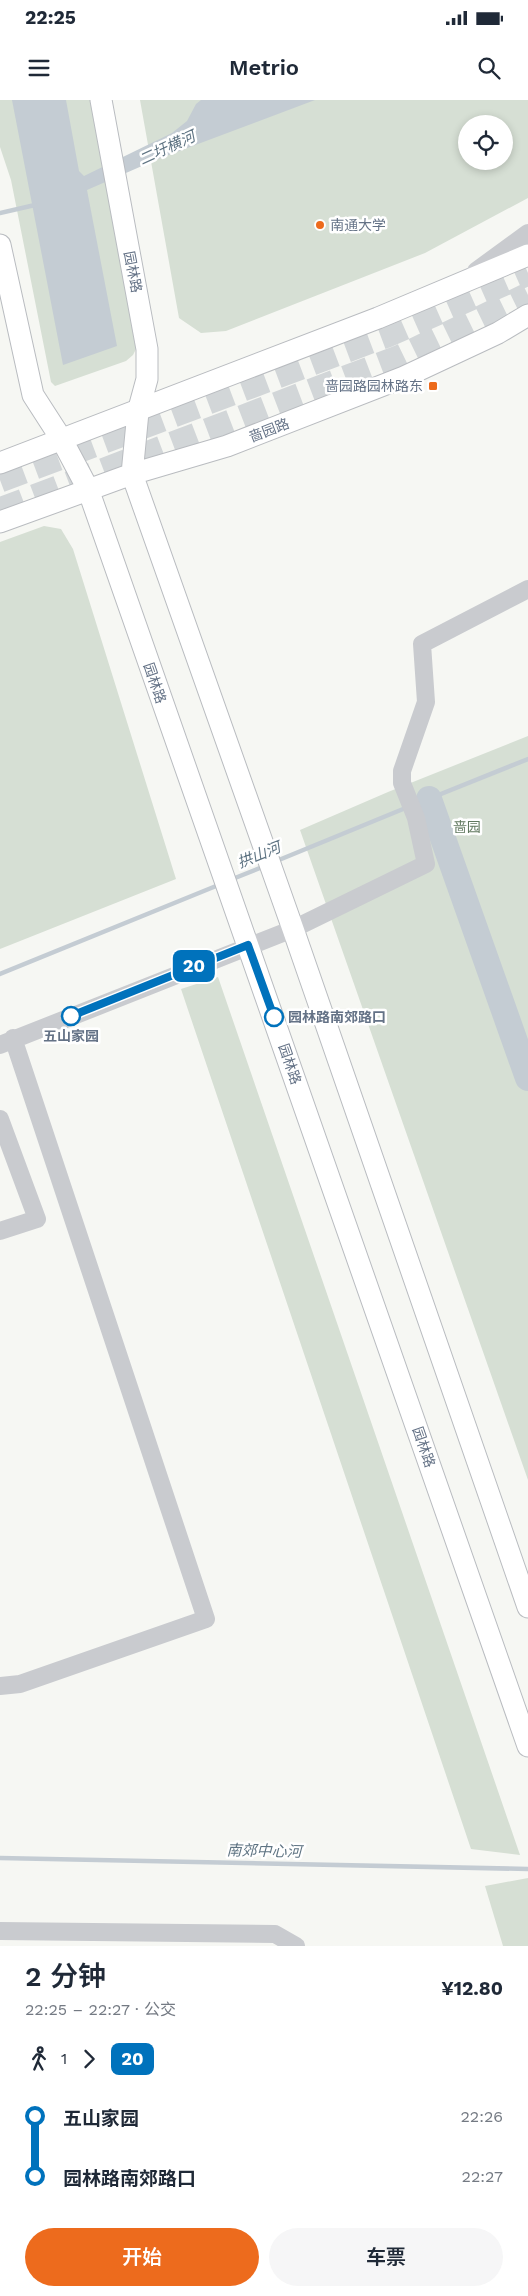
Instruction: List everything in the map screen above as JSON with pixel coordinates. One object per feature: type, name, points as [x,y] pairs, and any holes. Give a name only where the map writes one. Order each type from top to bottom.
[{"type":"main road","name":"园林路","points":[[101,100],[147,349],[147,379],[138,412],[132,474],[293,929],[528,1607]]},
{"type":"main road","name":"园林路","points":[[0,245],[33,395],[62,440],[88,490],[528,1746]]},
{"type":"main road","points":[[0,463],[138,412],[378,318],[528,255]]},
{"type":"main road","name":"啬园路","points":[[0,522],[132,474],[227,446],[387,384],[424,369],[498,333],[528,315]]},
{"type":"street","points":[[458,285],[528,233]]},
{"type":"street","points":[[498,333],[528,325]]},
{"type":"street","points":[[0,1686],[20,1684],[206,1619],[7,1041],[248,945],[293,929],[426,864],[416,818],[402,784],[402,771],[426,702],[422,644],[528,589]]},
{"type":"street","points":[[0,1119],[36,1219],[0,1231]]},
{"type":"street","points":[[0,1931],[275,1934],[296,1946]]},
{"type":"green space","points":[[0,100],[90,100],[136,349],[133,355],[126,361],[55,386],[51,382],[11,180],[0,147]]},
{"type":"green space","name":"南通大学","points":[[140,100],[528,100],[528,198],[425,253],[226,331],[201,333],[179,318]]},
{"type":"green space","points":[[44,526],[61,529],[73,549],[176,879],[0,949],[0,542]]},
{"type":"green space","name":"啬园","points":[[528,736],[528,1480],[300,830],[388,792]]},
{"type":"green space","points":[[218,977],[520,1855],[471,1849],[181,989]]},
{"type":"green space","points":[[528,1878],[528,1946],[503,1946],[485,1886]]},
{"type":"water","name":"二圩横河","points":[[12,100],[66,100],[79,171],[84,176],[172,133],[187,121],[196,104],[201,100],[315,100],[158,159],[87,190],[117,346],[63,365]]},
{"type":"waterway","points":[[0,213],[35,205]]},
{"type":"waterway","name":"拱山河","points":[[416,804],[528,759]]},
{"type":"waterway","points":[[429,799],[528,1078]]},
{"type":"waterway","name":"拱山河","points":[[274,862],[408,807]]},
{"type":"waterway","name":"拱山河","points":[[230,880],[265,866]]},
{"type":"waterway","name":"拱山河","points":[[0,974],[221,884]]},
{"type":"waterway","name":"南郊中心河","points":[[0,1858],[528,1869]]},
{"type":"tunnel","points":[[0,480],[387,335],[528,273]]},
{"type":"tunnel","points":[[0,510],[398,358],[528,295]]},
{"type":"bus line","name":"20","points":[[71,1016],[248,945],[274,1017]]},
{"type":"place","name":"南通大学","points":[[320,225]]},
{"type":"place","name":"啬园路园林路东","points":[[433,386]]},
{"type":"place","name":"五山家园","points":[[71,1016]]},
{"type":"place","name":"园林路南郊路口","points":[[274,1017]]}]
